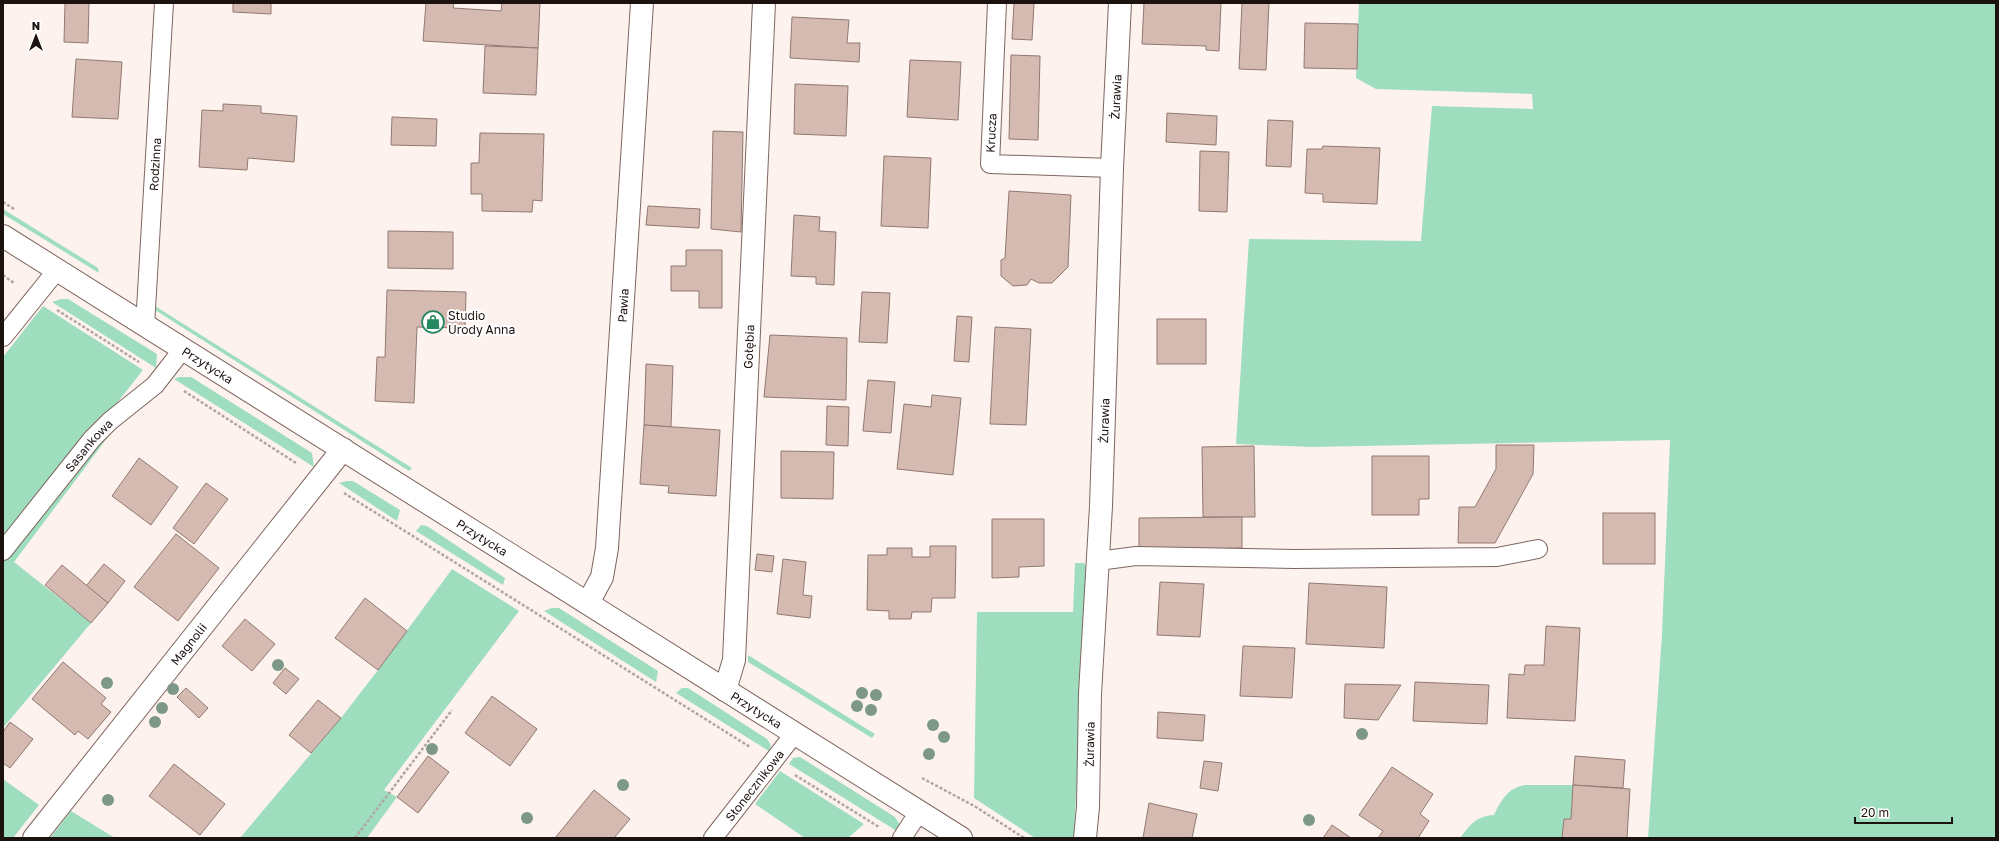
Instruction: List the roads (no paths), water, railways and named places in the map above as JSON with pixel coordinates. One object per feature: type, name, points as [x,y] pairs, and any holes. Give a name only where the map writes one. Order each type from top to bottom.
[{"type":"street","name":"Pawia","points":[[588,603],[602,577],[608,548],[642,3]]},
{"type":"street","name":"Gołębia","points":[[726,690],[734,660],[764,3]]},
{"type":"street","name":"Żurawia","points":[[1085,838],[1088,807],[1090,694],[1102,498],[1112,168],[1120,3]]},
{"type":"street","name":"Przytycka","points":[[3,236],[961,838]]},
{"type":"street","name":"Magnolii","points":[[34,838],[343,449]]},
{"type":"lane","name":"Rodzinna","points":[[145,326],[164,3]]},
{"type":"lane","name":"Krucza","points":[[997,3],[990,164],[1112,168]]},
{"type":"lane","points":[[3,337],[57,270]]},
{"type":"lane","name":"Sasankowa","points":[[3,551],[92,439],[110,421],[155,385],[183,349]]},
{"type":"lane","points":[[1098,561],[1136,556],[1294,559],[1497,557],[1538,549]]},
{"type":"lane","name":"Słonecznikowa","points":[[713,838],[774,762],[795,733]]},
{"type":"lane","points":[[902,838],[920,812]]},
{"type":"place","name":"Studio Urody Anna","points":[[433,322]]}]
